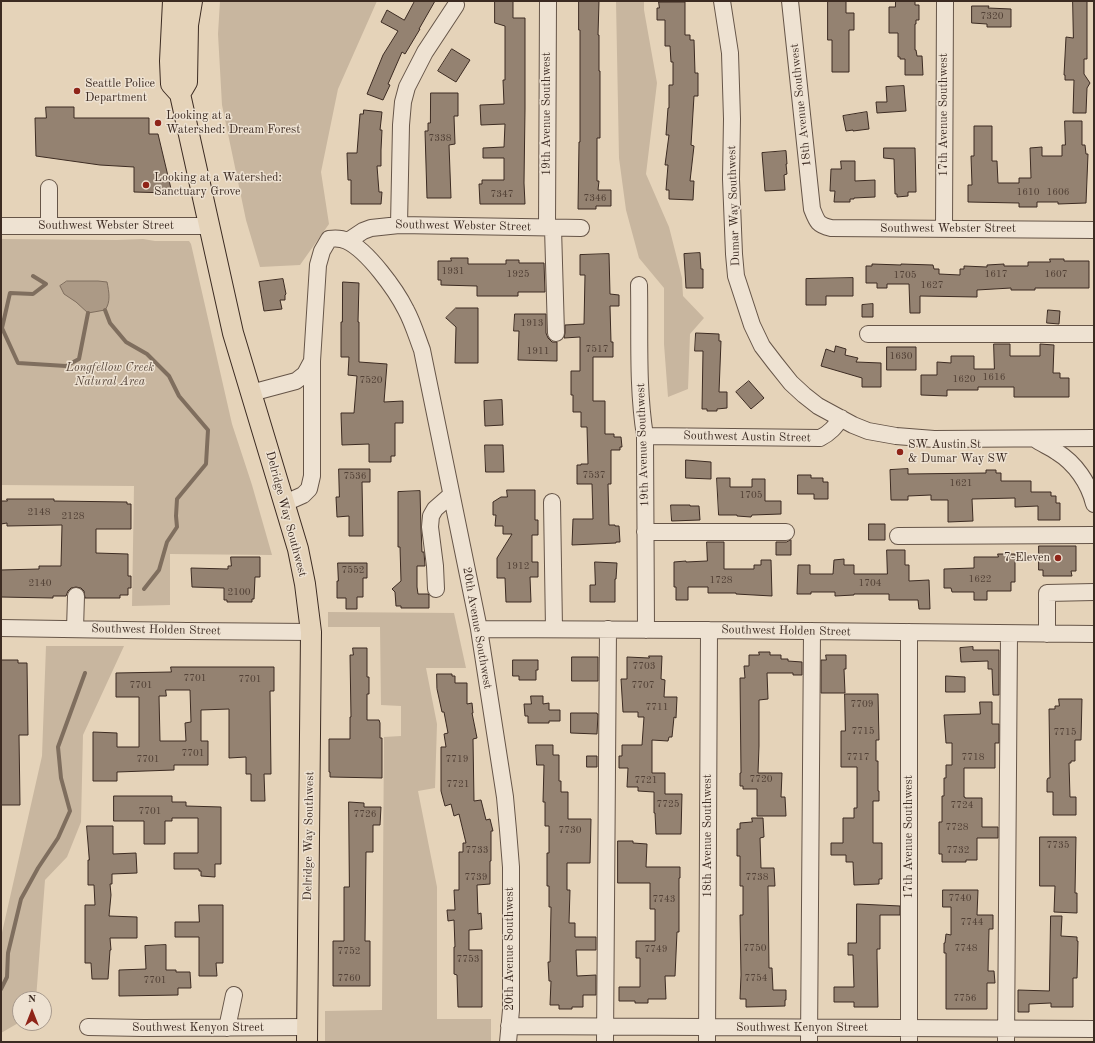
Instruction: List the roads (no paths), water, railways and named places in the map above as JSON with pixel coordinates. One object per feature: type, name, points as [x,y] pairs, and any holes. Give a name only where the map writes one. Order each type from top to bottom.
[{"type":"main road","points":[[175,1],[188,25]]},
{"type":"main road","name":"Delridge Way Southwest","points":[[175,1],[170,61],[171,84],[180,94],[233,333],[298,548],[307,599],[311,632],[307,1035]]},
{"type":"main road","points":[[180,94],[187,82],[188,25],[192,1]]},
{"type":"street","name":"19th Avenue Southwest","points":[[548,1],[550,228],[556,333]]},
{"type":"street","name":"Dumar Way Southwest","points":[[722,1],[730,53],[732,119],[731,179],[736,276],[752,326],[762,346],[774,364],[791,383],[818,406],[853,425],[868,430],[896,436],[934,439],[1034,439]]},
{"type":"street","name":"18th Avenue Southwest","points":[[790,1],[812,209]]},
{"type":"street","name":"17th Avenue Southwest","points":[[944,229],[945,1]]},
{"type":"street","points":[[400,225],[401,125],[403,102],[407,87],[425,52],[456,5]]},
{"type":"street","points":[[49,188],[49,226]]},
{"type":"street","name":"Southwest Webster Street","points":[[812,209],[816,220],[822,226],[831,228],[1094,230]]},
{"type":"street","name":"Southwest Webster Street","points":[[348,241],[363,231],[371,228],[400,225],[581,228]]},
{"type":"street","name":"Southwest Webster Street","points":[[1,226],[210,226]]},
{"type":"street","points":[[285,503],[303,495],[309,489],[312,476],[312,361],[318,265],[322,250],[329,239],[338,238],[348,241]]},
{"type":"street","name":"20th Avenue Southwest","points":[[348,241],[366,255],[391,286],[406,309],[422,350],[479,628],[505,797],[508,830],[510,866],[511,1010],[508,1034]]},
{"type":"street","name":"19th Avenue Southwest","points":[[639,285],[640,395],[645,436],[646,630]]},
{"type":"street","points":[[868,334],[1094,334]]},
{"type":"street","points":[[251,393],[296,381],[304,374],[312,361]]},
{"type":"street","name":"Southwest Austin Street","points":[[645,436],[820,438],[827,435],[841,418]]},
{"type":"street","points":[[1034,439],[1094,438]]},
{"type":"street","points":[[1034,439],[1058,452],[1073,466],[1085,481],[1094,504]]},
{"type":"street","points":[[436,589],[435,566],[430,527],[431,516],[435,509],[451,495]]},
{"type":"street","points":[[552,502],[554,629]]},
{"type":"street","points":[[646,532],[786,532]]},
{"type":"street","points":[[898,536],[1094,535]]},
{"type":"street","points":[[1047,634],[1047,593],[1094,592]]},
{"type":"street","points":[[75,629],[76,596]]},
{"type":"street","name":"Southwest Holden Street","points":[[1,628],[311,632]]},
{"type":"street","name":"Southwest Holden Street","points":[[479,628],[1094,634]]},
{"type":"street","points":[[605,1034],[608,629]]},
{"type":"street","name":"18th Avenue Southwest","points":[[707,1035],[709,630]]},
{"type":"street","points":[[809,1035],[812,631]]},
{"type":"street","name":"17th Avenue Southwest","points":[[909,632],[909,1035]]},
{"type":"street","points":[[1006,1036],[1009,634]]},
{"type":"street","points":[[227,1028],[234,995]]},
{"type":"street","name":"Southwest Kenyon Street","points":[[88,1027],[144,1035],[227,1028],[307,1035]]},
{"type":"street","name":"Southwest Kenyon Street","points":[[508,1034],[1006,1036],[1094,1029]]},
{"type":"waterway","points":[[33,276],[46,284],[33,294],[10,293],[2,328],[18,363],[66,366],[79,359],[88,313]]},
{"type":"waterway","points":[[105,310],[110,323],[126,342],[147,354],[169,376],[179,396],[208,430],[206,464],[177,499],[177,527],[167,542],[159,570],[144,589]]},
{"type":"waterway","points":[[1,989],[7,977],[8,953],[21,899],[38,868],[58,838],[70,811],[61,778],[58,747],[85,673]]},
{"type":"place","name":"Seattle Police Department","points":[[77,91]]},
{"type":"place","name":"Looking at a Watershed: Dream Forest","points":[[158,123]]},
{"type":"place","name":"Looking at a Watershed: Sanctuary Grove","points":[[146,185]]},
{"type":"place","name":"SW Austin St & Dumar Way SW","points":[[900,452]]},
{"type":"place","name":"7-Eleven","points":[[1058,558]]},
{"type":"park label","name":"Longfellow Creek Natural Area","points":[[110,375]]}]
